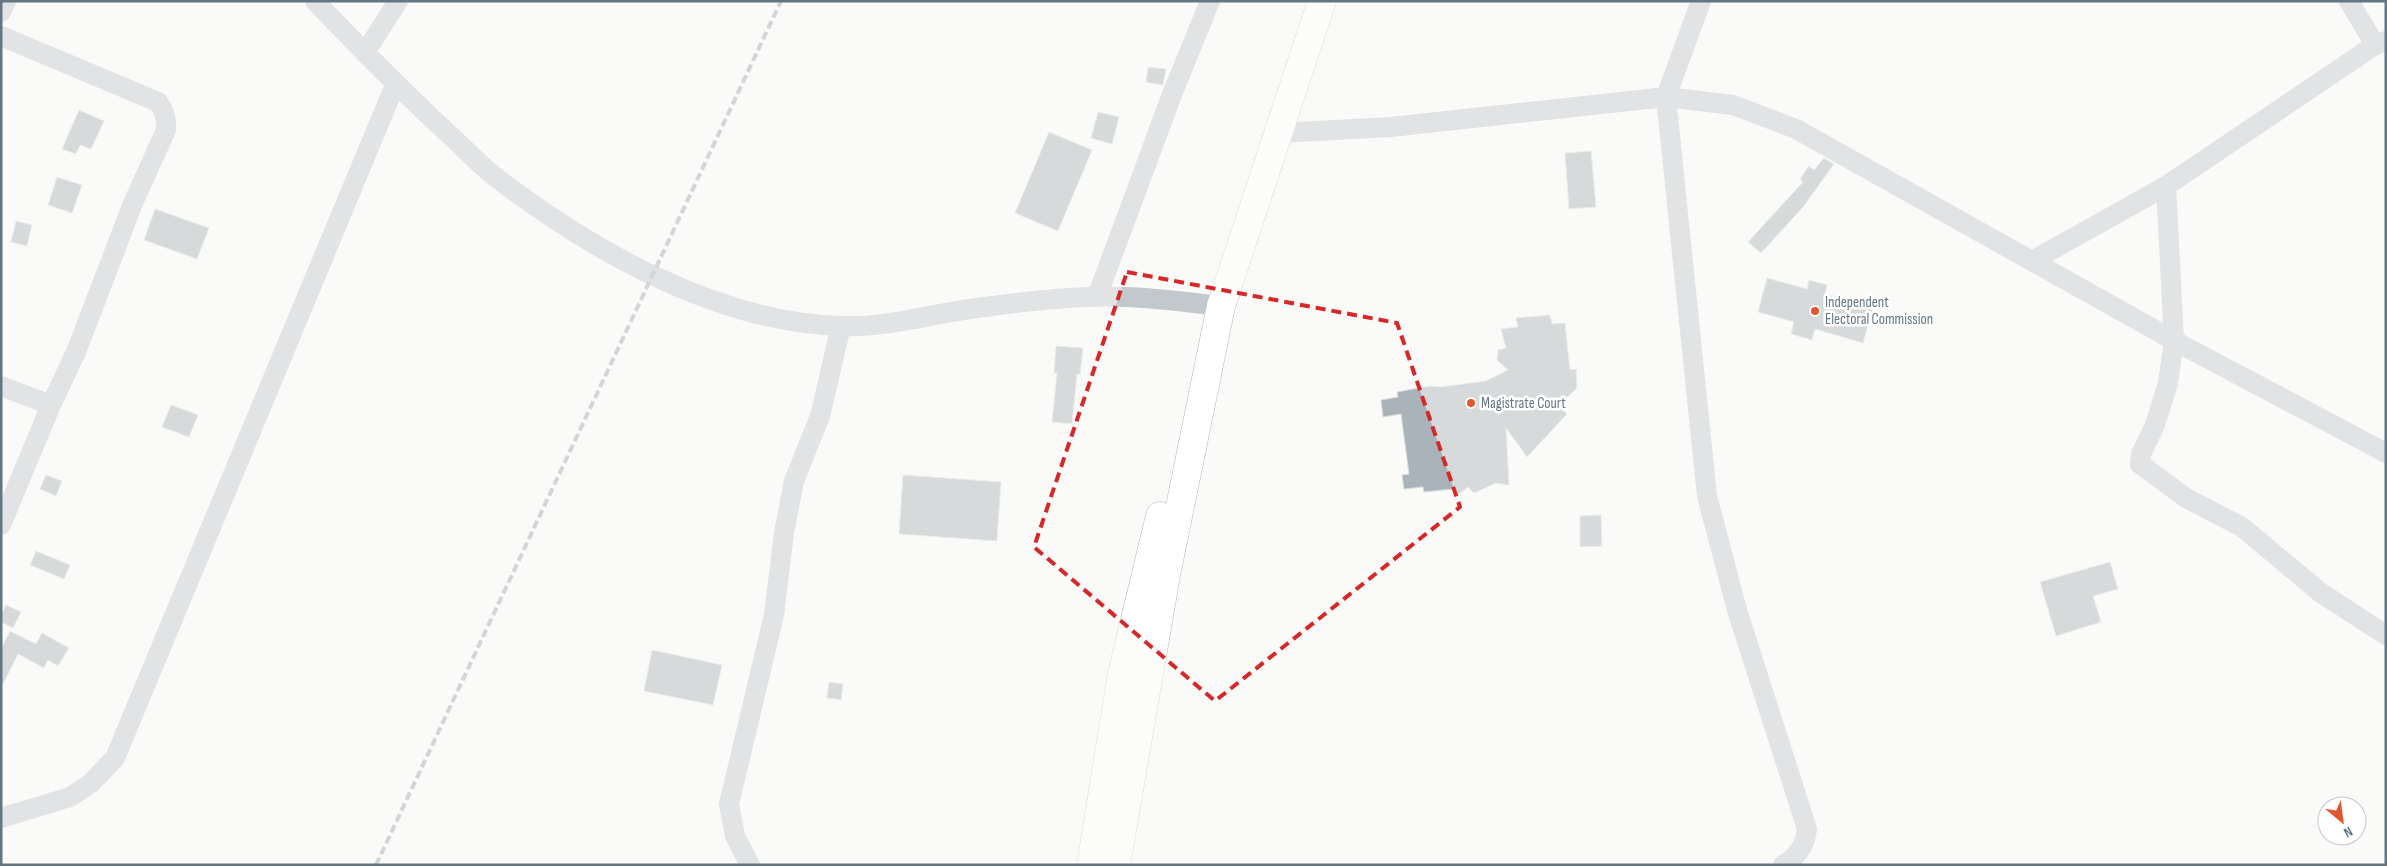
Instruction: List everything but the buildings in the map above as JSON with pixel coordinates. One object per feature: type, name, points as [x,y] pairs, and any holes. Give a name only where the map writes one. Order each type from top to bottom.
[{"type":"highway","points":[[1116,865],[1166,575],[1205,374],[1221,306],[1322,1]]},
{"type":"highway","points":[[1092,865],[1122,674],[1171,468],[1205,374]]},
{"type":"street","points":[[1,12],[6,1]]},
{"type":"street","points":[[316,1],[395,85],[497,178],[592,243],[653,274],[733,308],[786,321],[841,326],[873,325],[977,308],[1097,297],[1140,297],[1221,306]]},
{"type":"street","points":[[365,53],[398,1]]},
{"type":"street","points":[[1097,297],[1210,1]]},
{"type":"street","points":[[1701,1],[1666,97],[1707,496],[1737,610],[1807,829],[1805,842],[1794,861]]},
{"type":"street","points":[[2032,261],[2166,186],[2380,43],[2349,1]]},
{"type":"street","points":[[1,36],[158,102],[167,122],[166,130],[134,203],[76,352],[51,405],[1,525]]},
{"type":"street","points":[[1,818],[70,797],[91,784],[115,758],[395,85]]},
{"type":"street","points":[[1279,133],[1391,127],[1666,97],[1733,105],[1796,129],[2174,340],[2386,453]]},
{"type":"street","points":[[2166,186],[2174,340],[2168,383],[2155,425],[2140,454],[2140,464],[2186,498],[2242,527],[2321,593],[2366,620],[2386,635]]},
{"type":"street","points":[[750,865],[735,836],[729,804],[774,615],[784,533],[794,481],[820,416],[841,326]]},
{"type":"street","points":[[1,386],[51,405]]},
{"type":"highlighted area","points":[[1127,272],[1397,323],[1460,507],[1215,701],[1034,547]]},
{"type":"railway","points":[[376,865],[781,1]]},
{"type":"place","name":"Independent Electoral Commission","points":[[1815,311]]},
{"type":"place","name":"Magistrate Court","points":[[1471,403]]}]
